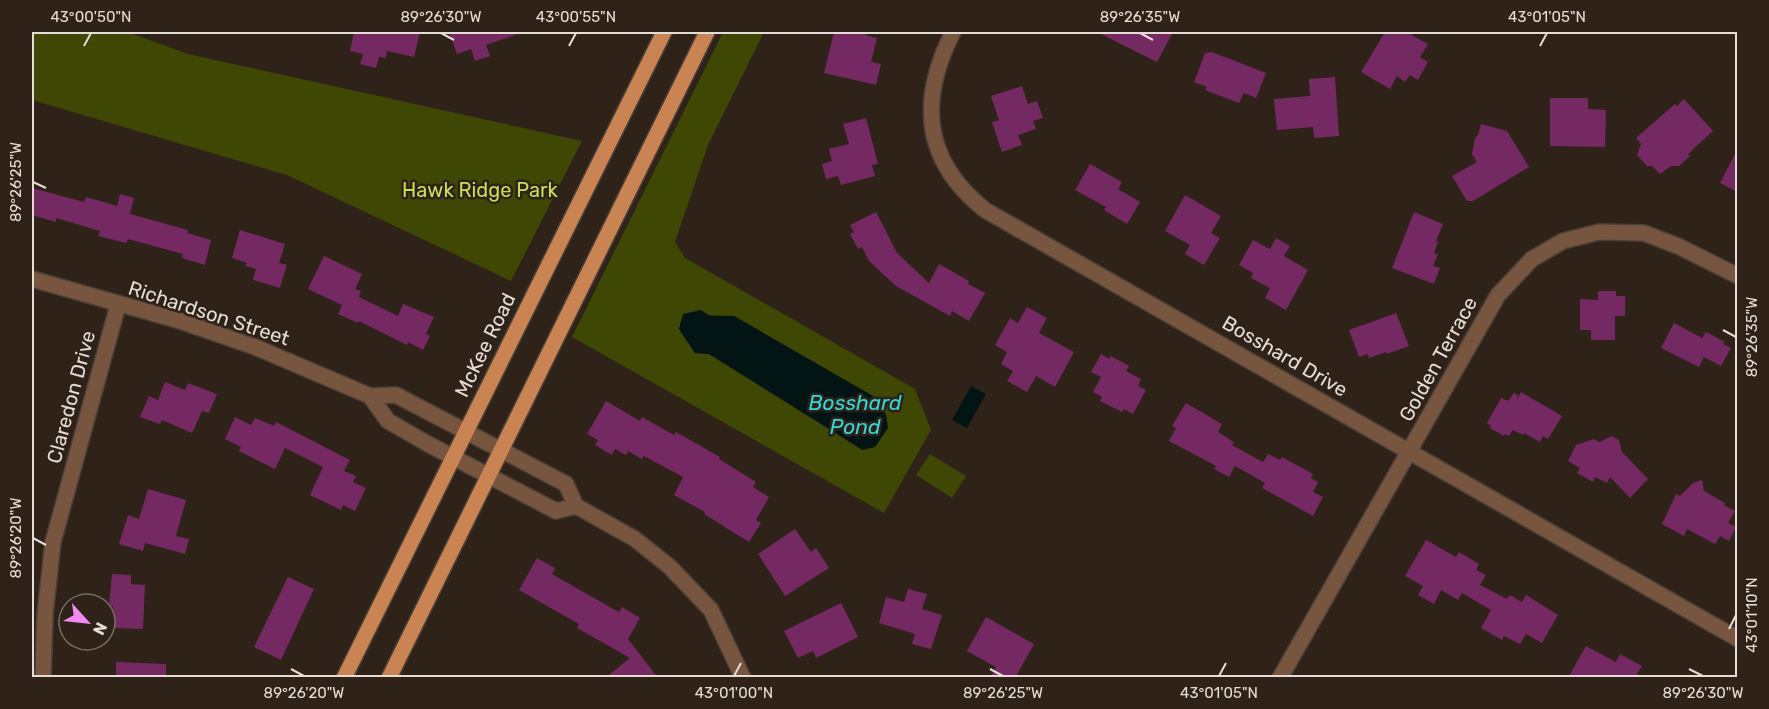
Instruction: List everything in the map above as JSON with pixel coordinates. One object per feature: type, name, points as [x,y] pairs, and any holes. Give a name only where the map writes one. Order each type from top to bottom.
[{"type":"main road","name":"McKee Road","points":[[344,678],[664,32]]},
{"type":"main road","points":[[389,678],[707,32]]},
{"type":"street","name":"Bosshard Drive","points":[[953,32],[941,55],[934,76],[930,103],[932,128],[942,159],[970,198],[995,216],[1737,639]]},
{"type":"street","name":"Golden Terrace","points":[[1280,678],[1498,295],[1532,260],[1563,241],[1599,232],[1644,233],[1680,247],[1737,276]]},
{"type":"street","name":"Richardson Street","points":[[32,279],[117,305],[177,320],[255,346],[370,396],[396,395],[566,484],[576,506]]},
{"type":"street","name":"Claredon Drive","points":[[43,678],[45,614],[53,542],[117,305]]},
{"type":"street","points":[[370,396],[388,421],[453,458],[556,511],[576,506],[635,539],[670,567],[711,610],[743,678]]},
{"type":"green space","name":"Hawk Ridge Park","points":[[32,32],[128,32],[188,54],[582,141],[511,281],[287,175],[32,100]]},
{"type":"green space","points":[[723,32],[764,32],[708,145],[675,242],[685,258],[915,389],[931,430],[884,513],[572,337]],"holes":[[[683,314],[734,316],[878,399],[862,450],[709,354],[695,353],[679,329]]]},
{"type":"green space","points":[[930,454],[966,476],[952,498],[916,475]]},
{"type":"water","name":"Bosshard Pond","points":[[701,310],[710,316],[734,316],[878,399],[886,415],[888,428],[875,447],[863,450],[709,354],[695,353],[679,329],[683,314]]},
{"type":"water","points":[[971,386],[986,394],[967,428],[952,420]]},
{"type":"building","points":[[354,32],[420,32],[414,57],[387,51],[386,58],[379,57],[376,68],[360,64],[363,54],[350,51]]},
{"type":"building","points":[[449,32],[517,32],[518,34],[486,45],[490,56],[475,61],[471,49],[457,54]]},
{"type":"building","points":[[834,32],[866,32],[865,35],[877,38],[871,62],[881,64],[876,85],[824,73]]},
{"type":"building","points":[[1097,32],[1173,32],[1157,62]]},
{"type":"building","points":[[1385,32],[1406,32],[1428,44],[1420,57],[1428,62],[1418,80],[1410,75],[1405,82],[1397,76],[1390,89],[1361,72]]},
{"type":"building","points":[[1212,52],[1266,73],[1256,98],[1244,93],[1239,103],[1205,90],[1207,87],[1194,82],[1205,53]]},
{"type":"building","points":[[1335,77],[1339,136],[1314,138],[1313,127],[1277,130],[1274,99],[1310,96],[1309,79]]},
{"type":"building","points":[[1022,86],[1028,104],[1037,101],[1043,118],[1033,121],[1036,129],[1018,135],[1022,145],[1002,152],[992,122],[999,120],[991,96]]},
{"type":"building","points":[[1550,98],[1588,98],[1588,109],[1606,110],[1605,147],[1550,146]]},
{"type":"building","points":[[1684,99],[1713,131],[1688,154],[1690,156],[1679,166],[1671,166],[1660,174],[1652,166],[1647,166],[1637,155],[1641,144],[1636,138]]},
{"type":"building","points":[[866,118],[878,164],[872,165],[875,176],[841,185],[838,176],[826,179],[822,164],[832,161],[829,149],[849,144],[843,124]]},
{"type":"building","points":[[1481,124],[1507,131],[1529,167],[1473,201],[1467,201],[1452,176],[1477,162],[1472,154]]},
{"type":"building","points":[[1737,150],[1737,192],[1720,183]]},
{"type":"building","points":[[1090,164],[1122,182],[1118,189],[1140,202],[1127,224],[1104,210],[1106,207],[1075,190]]},
{"type":"building","points":[[32,188],[84,202],[86,197],[117,206],[120,194],[134,198],[130,214],[188,230],[187,233],[211,240],[205,265],[182,258],[183,254],[128,239],[126,243],[98,236],[100,231],[56,218],[56,222],[32,215]]},
{"type":"building","points":[[1185,195],[1221,216],[1211,233],[1220,238],[1204,265],[1185,254],[1190,245],[1165,231]]},
{"type":"building","points":[[876,212],[897,253],[929,283],[939,264],[985,293],[969,321],[952,311],[950,316],[896,286],[869,261],[862,247],[858,249],[850,234],[854,232],[850,225]]},
{"type":"building","points":[[1414,212],[1443,224],[1434,253],[1438,254],[1433,266],[1440,268],[1434,284],[1392,268]]},
{"type":"building","points":[[240,230],[285,244],[279,263],[287,265],[280,288],[253,280],[256,269],[245,266],[247,263],[232,258]]},
{"type":"building","points":[[1276,238],[1290,246],[1284,256],[1308,270],[1286,310],[1265,298],[1270,288],[1251,278],[1253,273],[1239,265],[1253,240],[1270,249]]},
{"type":"building","points":[[324,256],[362,274],[355,289],[361,291],[359,297],[398,316],[403,304],[434,317],[426,334],[430,336],[423,350],[338,314],[342,305],[308,289]]},
{"type":"building","points":[[1598,291],[1616,291],[1616,296],[1625,296],[1625,316],[1615,316],[1615,340],[1591,340],[1591,330],[1580,330],[1580,299],[1598,300]]},
{"type":"building","points":[[1027,307],[1047,318],[1039,333],[1074,352],[1055,387],[1036,376],[1027,392],[1007,381],[1013,371],[1001,364],[1007,352],[995,345],[1010,318],[1018,323]]},
{"type":"building","points":[[1396,313],[1409,346],[1369,358],[1368,354],[1359,357],[1349,330]]},
{"type":"building","points":[[1674,323],[1702,338],[1706,332],[1725,342],[1723,344],[1731,348],[1721,366],[1704,357],[1699,367],[1661,348]]},
{"type":"building","points":[[1101,354],[1109,359],[1111,356],[1129,366],[1126,371],[1141,379],[1138,386],[1146,390],[1133,414],[1124,409],[1122,412],[1100,401],[1102,397],[1093,392],[1101,377],[1091,372]]},
{"type":"building","points":[[165,382],[185,390],[188,383],[217,394],[209,413],[202,411],[192,433],[162,420],[160,424],[140,417],[149,396],[158,400]]},
{"type":"building","points":[[1521,392],[1562,416],[1548,439],[1543,436],[1540,442],[1513,430],[1509,436],[1504,434],[1504,436],[1490,428],[1491,426],[1487,423],[1501,398],[1508,401],[1514,393],[1518,395],[1516,401]]},
{"type":"building","points":[[606,401],[640,421],[642,417],[674,435],[676,432],[720,457],[719,459],[756,482],[753,487],[769,497],[756,520],[761,523],[749,542],[704,514],[705,512],[674,495],[683,477],[644,456],[642,459],[628,451],[626,455],[615,449],[612,455],[595,445],[598,440],[587,434]]},
{"type":"building","points":[[1186,403],[1222,424],[1218,432],[1234,442],[1232,445],[1263,462],[1268,454],[1280,460],[1282,457],[1313,474],[1311,478],[1318,482],[1313,492],[1323,497],[1313,516],[1262,488],[1265,483],[1235,466],[1229,477],[1214,469],[1216,466],[1169,441],[1176,428],[1172,426]]},
{"type":"building","points":[[235,417],[251,425],[255,418],[274,426],[276,422],[350,460],[344,471],[356,476],[353,482],[366,488],[355,511],[343,505],[341,510],[310,495],[323,467],[285,448],[275,469],[239,451],[241,447],[225,439]]},
{"type":"building","points":[[1612,436],[1619,440],[1622,452],[1648,479],[1630,498],[1610,477],[1607,483],[1595,477],[1593,482],[1577,473],[1580,468],[1568,461],[1576,445],[1594,439],[1599,442]]},
{"type":"building","points":[[1702,480],[1704,491],[1735,511],[1728,523],[1736,527],[1729,541],[1720,536],[1715,544],[1687,529],[1684,536],[1662,524],[1676,494],[1680,496],[1693,483]]},
{"type":"building","points":[[148,489],[186,500],[176,536],[189,539],[185,554],[145,543],[143,551],[119,544],[128,515],[139,519]]},
{"type":"building","points":[[795,529],[811,552],[816,548],[829,568],[785,596],[758,554]]},
{"type":"building","points":[[1426,540],[1456,557],[1459,552],[1479,564],[1476,570],[1486,575],[1480,585],[1507,599],[1510,595],[1522,602],[1526,595],[1558,615],[1542,643],[1526,634],[1520,644],[1504,636],[1502,640],[1481,628],[1491,610],[1462,593],[1458,600],[1441,590],[1434,604],[1418,595],[1423,586],[1405,576]]},
{"type":"building","points":[[537,558],[555,568],[552,574],[619,612],[622,607],[640,618],[628,639],[658,678],[605,678],[630,658],[577,628],[579,624],[519,590]]},
{"type":"building","points":[[112,574],[131,575],[131,584],[145,585],[143,629],[117,628],[117,592],[110,592]]},
{"type":"building","points":[[288,577],[314,589],[281,660],[254,647]]},
{"type":"building","points":[[908,589],[927,594],[922,609],[942,615],[931,649],[912,644],[915,634],[879,623],[886,597],[904,602]]},
{"type":"building","points":[[841,603],[858,637],[816,658],[813,651],[798,658],[784,631]]},
{"type":"building","points":[[986,617],[1034,644],[1015,678],[990,678],[996,667],[967,651]]},
{"type":"building","points":[[1586,646],[1616,662],[1620,654],[1642,666],[1637,674],[1643,678],[1568,678]]},
{"type":"building","points":[[116,662],[166,664],[166,678],[116,678]]}]
